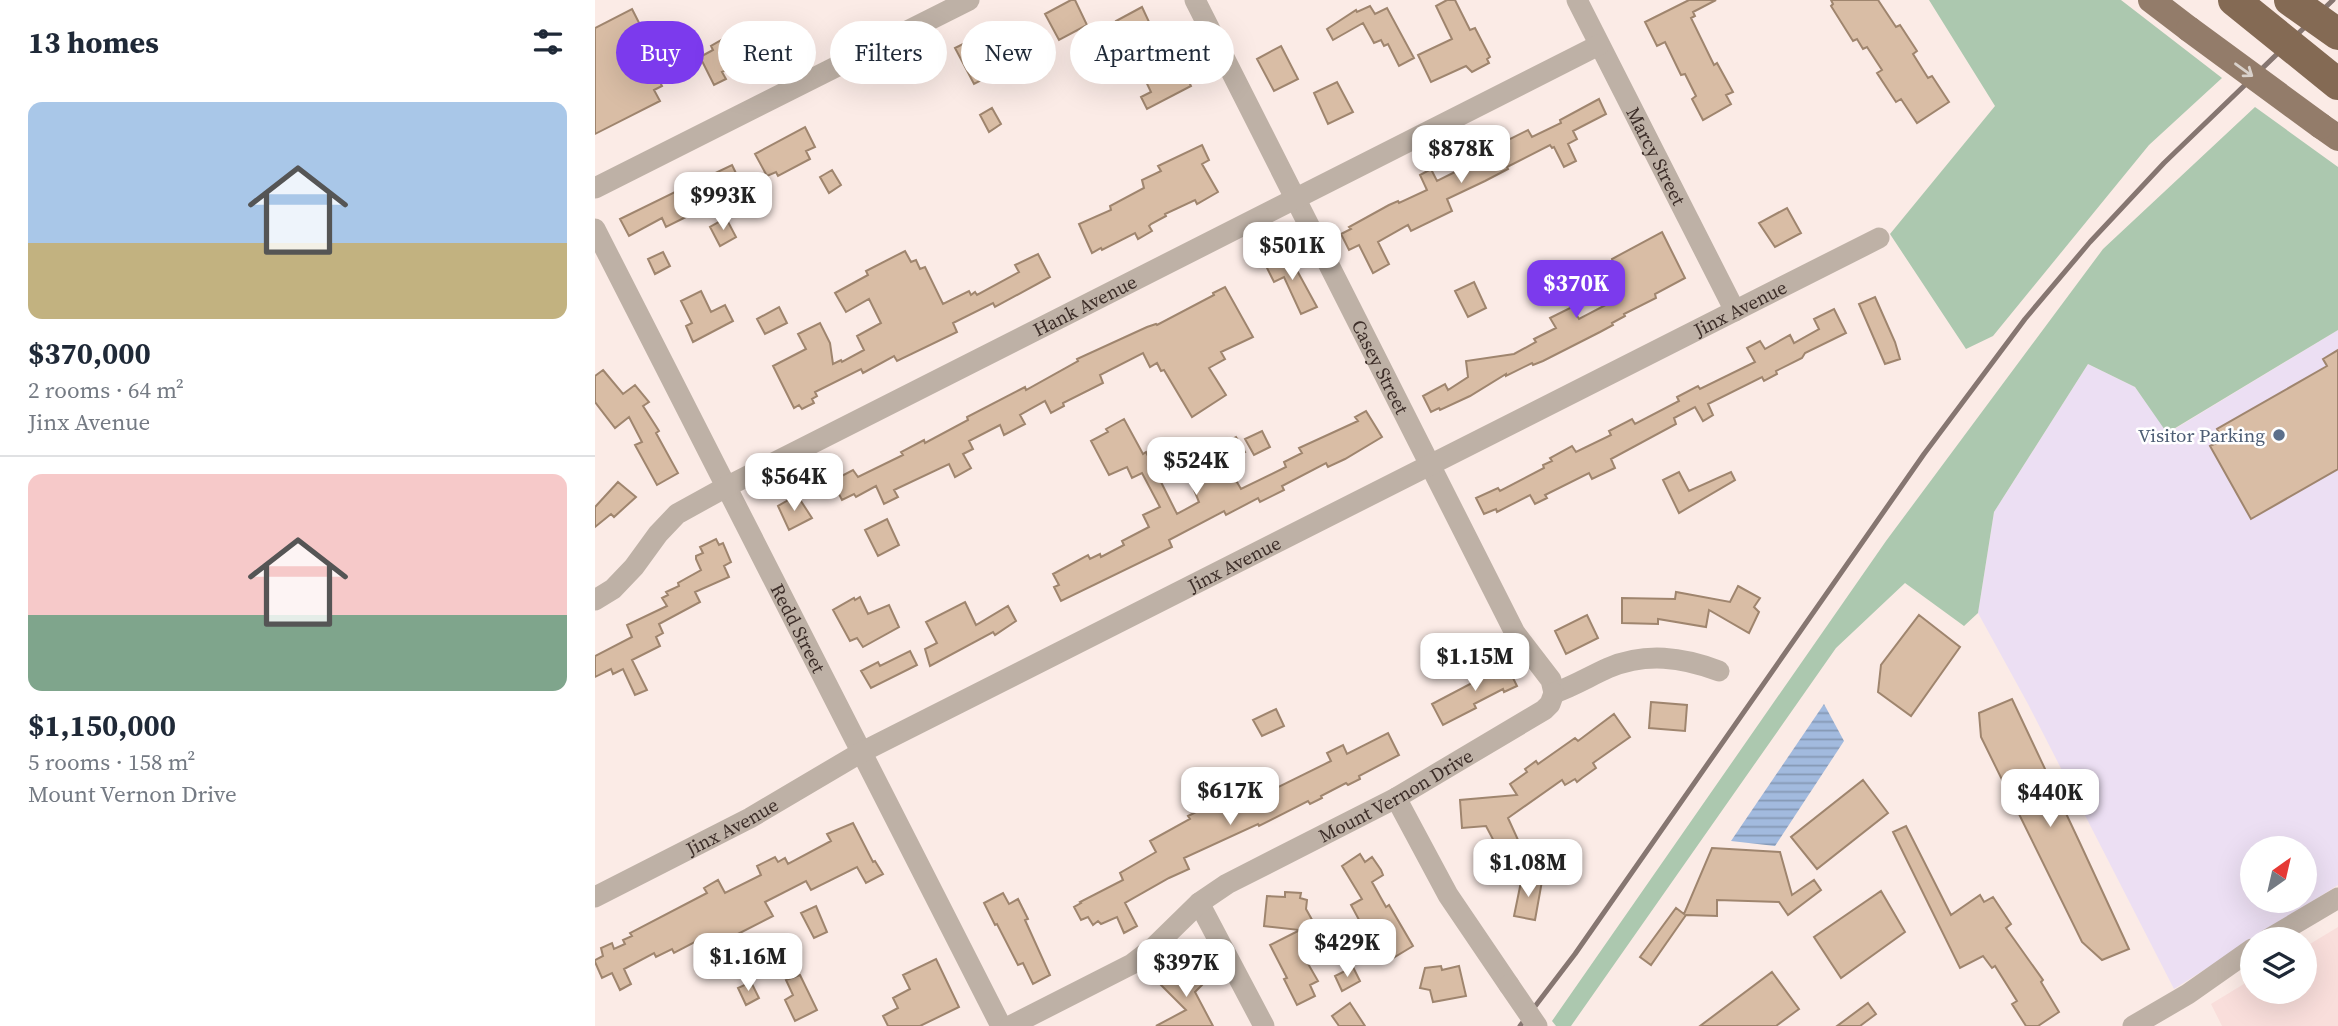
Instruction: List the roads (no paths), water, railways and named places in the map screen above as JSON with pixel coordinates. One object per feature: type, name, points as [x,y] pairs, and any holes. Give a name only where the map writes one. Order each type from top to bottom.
[{"type":"highway","points":[[2234,0],[2338,84]]},
{"type":"highway","points":[[2291,0],[2338,34]]},
{"type":"main road","points":[[2151,0],[2329,132]]},
{"type":"street","points":[[595,188],[969,0]]},
{"type":"street","name":"Casey Street","points":[[1195,0],[1515,633],[1551,680],[1554,692]]},
{"type":"street","name":"Marcy Street","points":[[1577,0],[1735,311]]},
{"type":"street","name":"Hank Avenue","points":[[595,600],[613,589],[677,514],[1599,45]]},
{"type":"street","name":"Redd Street","points":[[595,229],[1001,1026]]},
{"type":"street","name":"Jinx Avenue","points":[[595,897],[750,818],[860,753],[1879,238]]},
{"type":"street","name":"Mount Vernon Drive","points":[[1010,1026],[1132,964],[1154,947],[1199,903],[1241,876],[1396,798],[1544,710],[1554,692],[1574,686],[1621,663],[1649,658],[1679,659],[1719,671]]},
{"type":"street","points":[[1396,798],[1448,895],[1537,1026]]},
{"type":"street","points":[[2289,927],[2338,898]]},
{"type":"street","points":[[1199,903],[1264,1026]]},
{"type":"street","points":[[2133,1026],[2188,994],[2240,957]]},
{"type":"water","points":[[1824,704],[1844,741],[1775,846],[1731,841]]},
{"type":"railway","points":[[1520,1026],[1575,954],[1924,454],[2025,319],[2090,242],[2164,163],[2333,0]]},
{"type":"place","name":"Visitor Parking","points":[[2279,435]]}]
